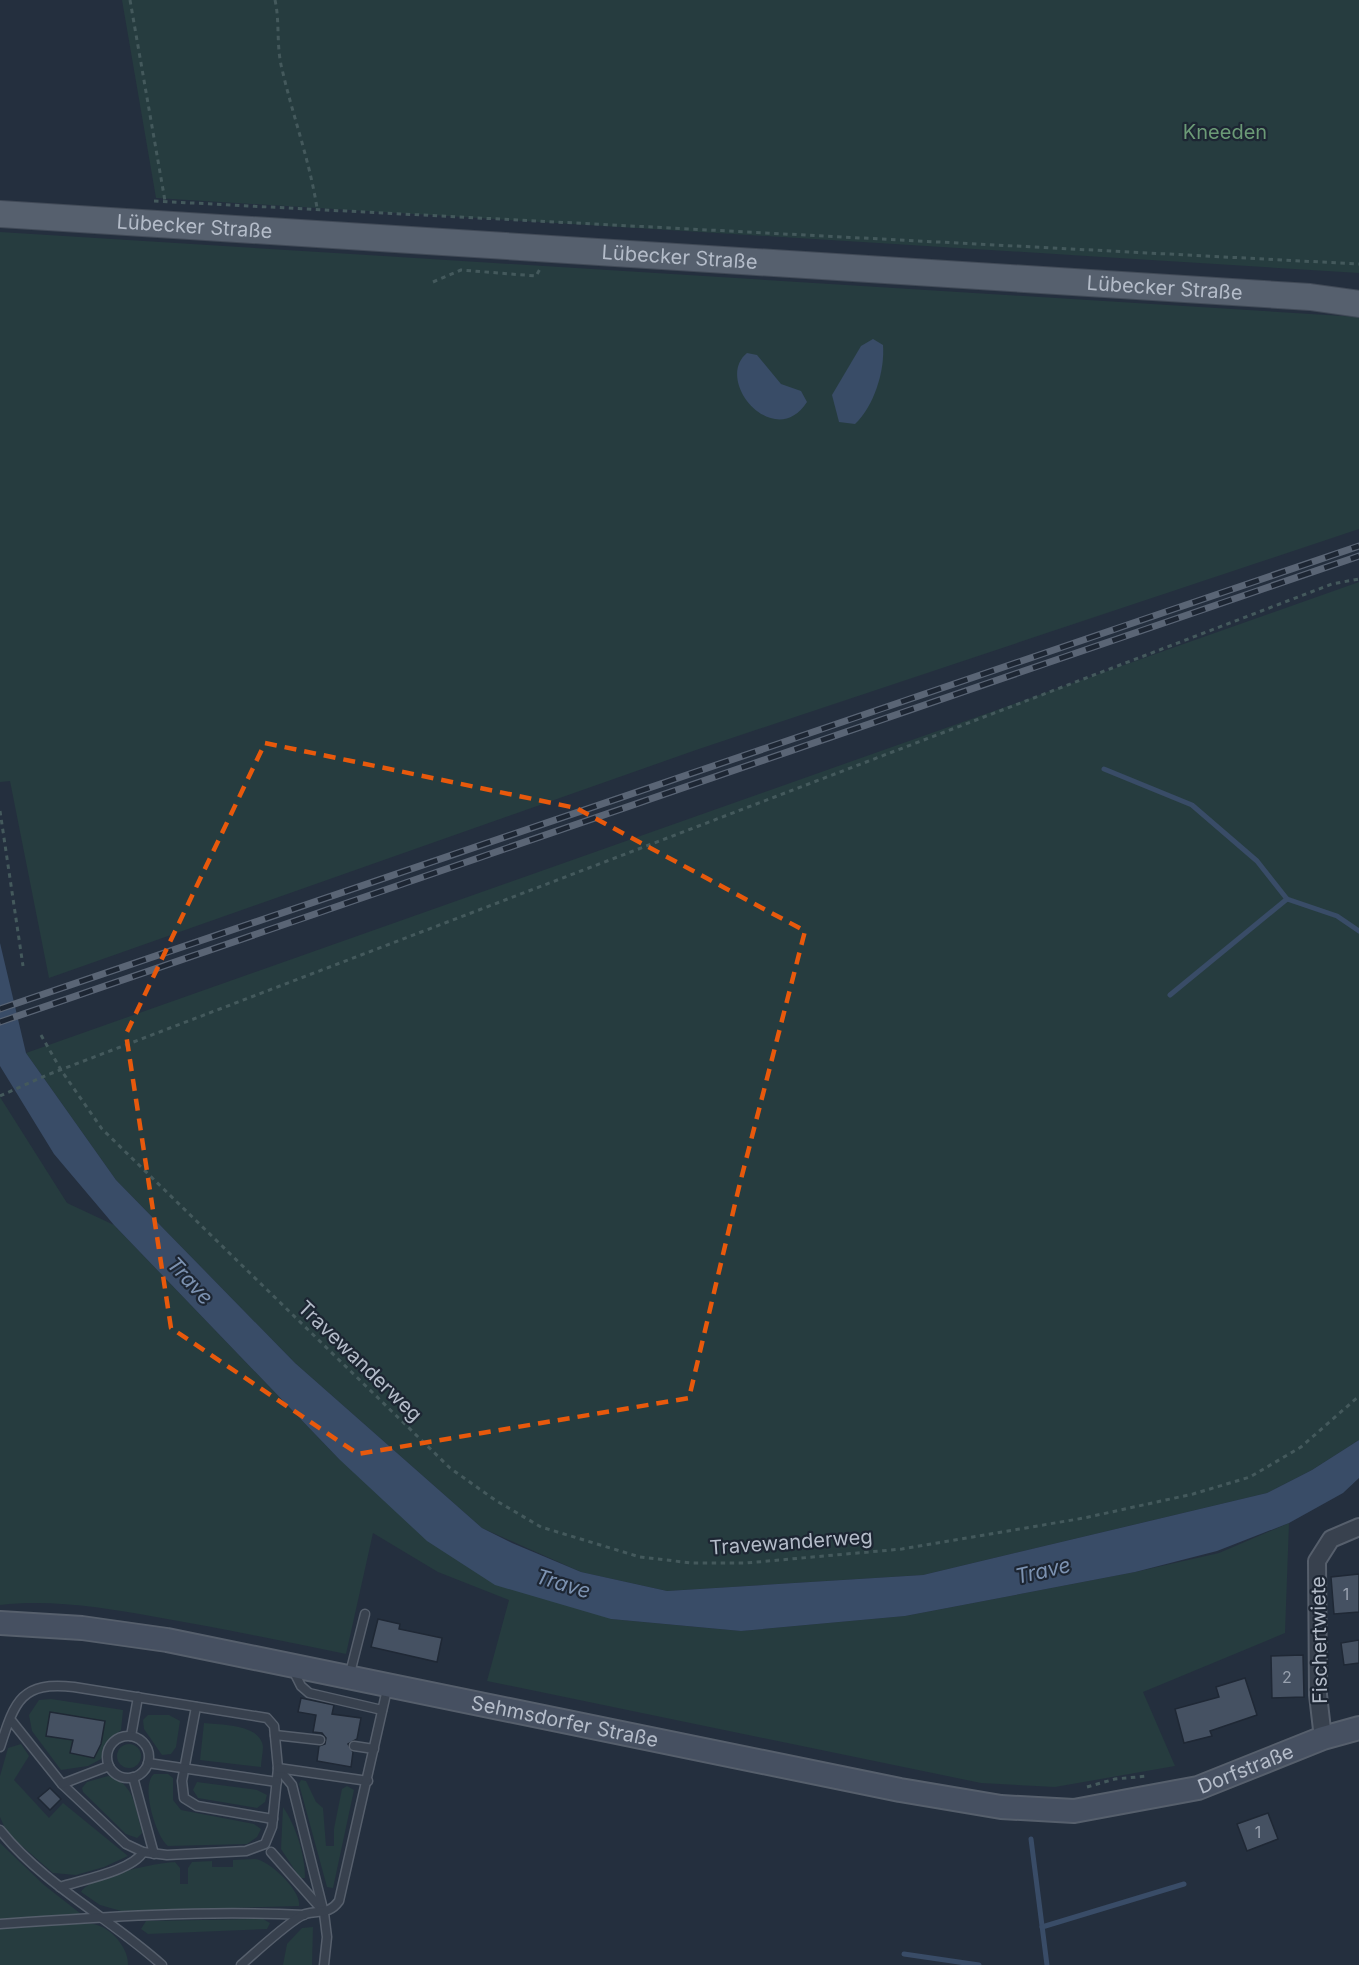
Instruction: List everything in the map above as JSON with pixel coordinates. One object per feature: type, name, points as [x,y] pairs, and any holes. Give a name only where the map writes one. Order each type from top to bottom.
[{"type":"main road","name":"Lübecker Straße","points":[[0,214],[1310,297],[1359,304]]},
{"type":"main road","name":"Sehmsdorfer Straße","points":[[0,1623],[124,1634],[290,1664],[900,1790],[1000,1807],[1074,1811],[1131,1801]]},
{"type":"main road","name":"Dorfstraße","points":[[1131,1801],[1198,1788],[1323,1738],[1359,1728]]},
{"type":"street","name":"Fischertwiete","points":[[1323,1738],[1318,1685],[1317,1561],[1331,1539],[1359,1527]]},
{"type":"lane","points":[[349,1677],[365,1614]]},
{"type":"lane","points":[[290,1664],[301,1686],[309,1693],[382,1710]]},
{"type":"lane","points":[[0,1924],[103,1917],[267,1913],[304,1915],[334,1908],[342,1892],[388,1685]]},
{"type":"lane","points":[[0,1747],[10,1719],[24,1695],[42,1686],[74,1687],[267,1718],[272,1723],[275,1735],[278,1768],[273,1819],[268,1839],[255,1850],[153,1854],[143,1852],[126,1844],[62,1784],[10,1719]]},
{"type":"lane","points":[[131,1736],[138,1697]]},
{"type":"lane","points":[[196,1707],[184,1769],[183,1795],[187,1802],[197,1806],[273,1819]]},
{"type":"lane","points":[[275,1735],[320,1740]]},
{"type":"lane","points":[[131,1736],[144,1743],[148,1752],[148,1762],[145,1769],[133,1777],[121,1776],[110,1766],[107,1758],[110,1746],[119,1738],[131,1736]]},
{"type":"lane","points":[[354,1746],[374,1749]]},
{"type":"lane","points":[[148,1762],[277,1782]]},
{"type":"lane","points":[[62,1784],[110,1766]]},
{"type":"lane","points":[[278,1768],[368,1781]]},
{"type":"lane","points":[[278,1768],[292,1785],[324,1912],[327,1937],[324,1965]]},
{"type":"lane","points":[[133,1777],[153,1854]]},
{"type":"lane","points":[[0,1830],[21,1855],[162,1965]]},
{"type":"lane","points":[[60,1887],[127,1866],[139,1859],[143,1852]]},
{"type":"lane","points":[[271,1852],[324,1912]]},
{"type":"lane","points":[[241,1965],[304,1915]]},
{"type":"path","points":[[130,0],[164,200],[174,225]]},
{"type":"path","points":[[275,0],[276,39],[281,67],[305,146],[317,208]]},
{"type":"path","points":[[164,200],[1359,264]]},
{"type":"path","points":[[433,282],[461,270],[536,276],[550,248]]},
{"type":"path","points":[[1,1095],[47,1075],[1332,584],[1359,579]]},
{"type":"path","points":[[0,811],[23,966]]},
{"type":"path","name":"Travewanderweg","points":[[41,1035],[61,1070],[102,1129],[450,1468],[495,1500],[541,1527],[640,1557],[692,1563],[746,1563],[902,1549],[1084,1518],[1193,1494],[1250,1477],[1301,1447],[1359,1396]]},
{"type":"highlighted area","points":[[265,743],[576,808],[805,931],[739,1187],[689,1398],[358,1454],[171,1328],[126,1034]]},
{"type":"green space","name":"Kneeden","points":[[122,0],[1359,0],[1359,273],[156,198]]},
{"type":"green space","points":[[0,232],[1359,317],[1359,529],[696,750],[49,978],[10,781],[0,782]]},
{"type":"green space","points":[[1359,582],[1359,1440],[1312,1470],[1267,1493],[923,1575],[667,1591],[581,1572],[482,1528],[295,1363],[116,1180],[26,1053]]},
{"type":"green space","points":[[0,1097],[67,1203],[114,1225],[339,1459],[611,1619],[741,1631],[905,1616],[1135,1572],[1219,1553],[1289,1523],[1285,1633],[1143,1692],[1175,1766],[1055,1787],[981,1783],[487,1681],[509,1600],[438,1572],[373,1533],[346,1654],[98,1608],[39,1603],[0,1605]]},
{"type":"green space","points":[[51,1699],[123,1710],[121,1730],[105,1745],[101,1759],[88,1766],[61,1770],[32,1731],[29,1715],[39,1700]]},
{"type":"green space","points":[[148,1715],[169,1715],[180,1721],[176,1747],[171,1754],[162,1755],[144,1729],[143,1720]]},
{"type":"green space","points":[[204,1723],[230,1725],[255,1734],[261,1739],[263,1747],[261,1767],[200,1760]]},
{"type":"green space","points":[[21,1744],[29,1756],[14,1780],[49,1818],[63,1803],[128,1856],[104,1867],[76,1875],[53,1873],[7,1833],[0,1817],[0,1776],[8,1748]]},
{"type":"green space","points":[[129,1744],[137,1748],[141,1756],[137,1764],[129,1768],[121,1764],[117,1756],[121,1748]]},
{"type":"green space","points":[[154,1774],[168,1774],[173,1778],[173,1800],[181,1810],[254,1824],[261,1829],[257,1837],[247,1844],[168,1846],[163,1841],[151,1811],[149,1789],[150,1780]]},
{"type":"green space","points":[[108,1776],[123,1784],[132,1796],[142,1833],[137,1838],[126,1834],[83,1792],[82,1788],[87,1782]]},
{"type":"green space","points":[[301,1780],[306,1781],[316,1802],[323,1808],[326,1846],[334,1846],[334,1829],[342,1789],[347,1786],[354,1790],[333,1888],[327,1887],[299,1784]]},
{"type":"green space","points":[[197,1782],[257,1790],[267,1795],[265,1802],[257,1808],[198,1798],[193,1790]]},
{"type":"green space","points":[[283,1807],[299,1841],[305,1878],[300,1878],[281,1849]]},
{"type":"green space","points":[[0,1843],[44,1885],[81,1914],[0,1921]]},
{"type":"green space","points":[[255,1859],[276,1870],[283,1877],[295,1892],[299,1906],[121,1911],[100,1905],[81,1892],[87,1886],[110,1876],[154,1865],[175,1862],[180,1868],[180,1884],[188,1884],[188,1868],[192,1862],[212,1861],[212,1867],[233,1867],[233,1860]]},
{"type":"green space","points":[[263,1919],[270,1923],[267,1929],[148,1934],[141,1929],[146,1921]]},
{"type":"green space","points":[[75,1923],[97,1925],[114,1935],[123,1946],[128,1965],[0,1965],[0,1928]]},
{"type":"green space","points":[[313,1927],[312,1965],[283,1965],[287,1944],[302,1928]]},
{"type":"water","points":[[873,339],[883,345],[883,355],[880,377],[873,398],[855,424],[839,422],[832,395],[861,346]]},
{"type":"water","points":[[747,353],[757,355],[781,384],[801,391],[807,402],[794,415],[779,419],[765,416],[752,407],[743,394],[738,380],[739,365]]},
{"type":"water","name":"Trave","points":[[0,943],[26,1053],[116,1180],[295,1363],[482,1528],[581,1572],[667,1591],[923,1575],[1267,1493],[1312,1470],[1359,1440],[1359,1478],[1343,1493],[1289,1523],[1217,1551],[1135,1572],[905,1616],[741,1631],[611,1619],[495,1585],[427,1541],[339,1459],[114,1225],[54,1154],[0,1066]]},
{"type":"building","points":[[1359,1574],[1359,1612],[1334,1614],[1331,1577]]},
{"type":"building","points":[[378,1619],[400,1624],[399,1629],[442,1638],[437,1662],[371,1647]]},
{"type":"building","points":[[1359,1640],[1359,1663],[1344,1665],[1341,1643]]},
{"type":"building","points":[[1303,1655],[1304,1697],[1272,1698],[1271,1656]]},
{"type":"building","points":[[1245,1678],[1257,1715],[1210,1731],[1212,1736],[1184,1743],[1175,1709],[1219,1697],[1216,1687]]},
{"type":"building","points":[[301,1698],[334,1705],[332,1714],[361,1718],[357,1739],[348,1744],[353,1752],[351,1767],[317,1761],[319,1746],[325,1744],[326,1738],[322,1733],[313,1732],[316,1715],[298,1712]]},
{"type":"building","points":[[50,1712],[105,1721],[101,1744],[94,1758],[70,1753],[73,1740],[46,1736]]},
{"type":"building","points":[[50,1788],[61,1799],[50,1810],[38,1798]]},
{"type":"building","points":[[1268,1813],[1278,1839],[1247,1851],[1237,1824]]},
{"type":"waterway","points":[[1104,769],[1192,805],[1257,861],[1287,899],[1337,916],[1359,931]]},
{"type":"waterway","points":[[1170,995],[1287,899]]},
{"type":"waterway","points":[[1031,1839],[1047,1965]]},
{"type":"waterway","points":[[1042,1927],[1184,1884]]},
{"type":"waterway","points":[[904,1954],[979,1965]]},
{"type":"railway","points":[[0,1009],[1359,546]]},
{"type":"railway","points":[[0,1022],[1359,556]]}]
